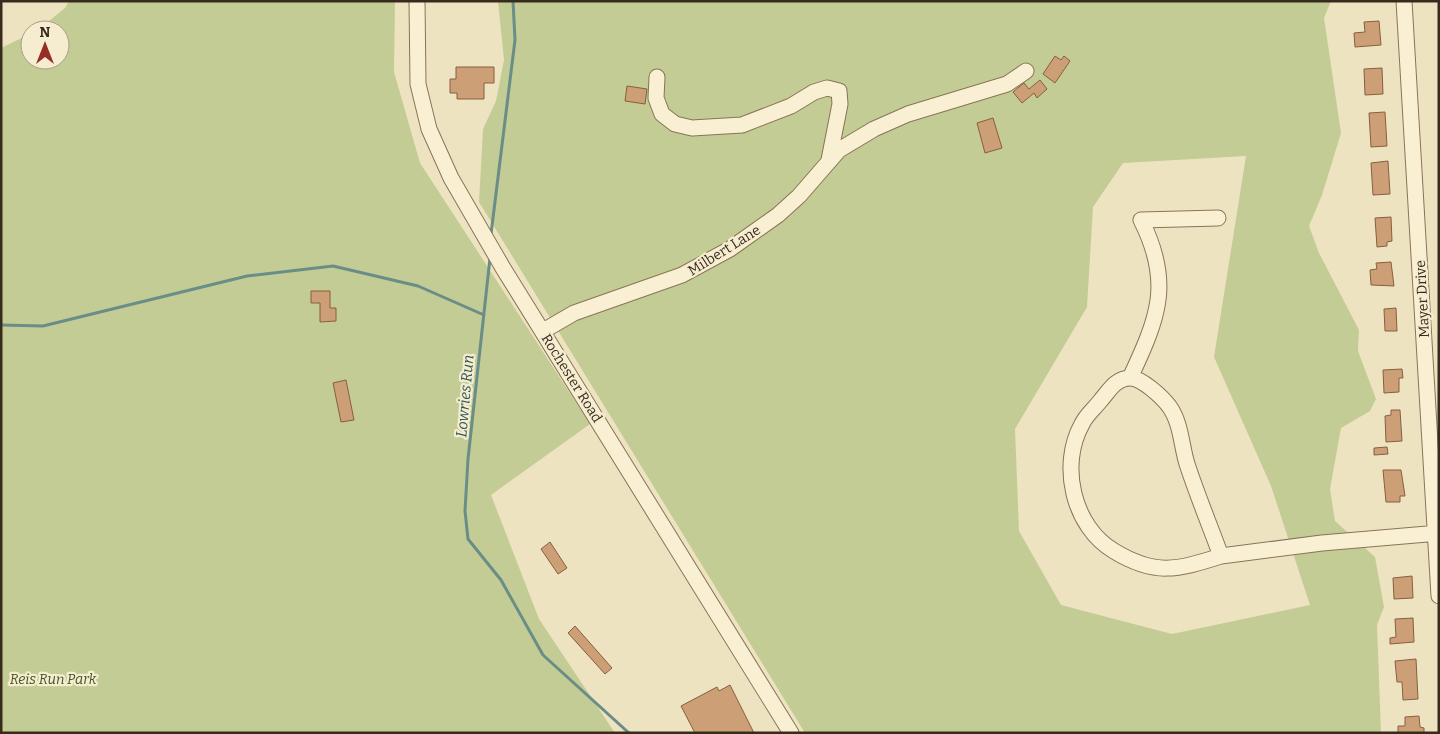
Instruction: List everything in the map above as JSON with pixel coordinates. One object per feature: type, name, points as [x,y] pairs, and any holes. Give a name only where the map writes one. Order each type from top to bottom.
[{"type":"street","name":"Rochester Road","points":[[416,1],[418,84],[429,129],[451,178],[543,332],[791,733]]},
{"type":"street","name":"Mayer Drive","points":[[1404,1],[1437,534],[1439,596]]},
{"type":"street","name":"Milbert Lane","points":[[543,332],[574,313],[682,275],[730,249],[778,215],[799,196],[829,160],[846,145],[908,114],[1007,84],[1026,71]]},
{"type":"street","name":"Milbert Lane","points":[[657,77],[656,98],[662,114],[675,124],[692,128],[742,125],[791,106],[820,90],[827,88],[839,91],[840,104],[829,160]]},
{"type":"street","points":[[1130,378],[1155,317],[1159,292],[1158,266],[1154,245],[1141,220],[1218,218]]},
{"type":"street","points":[[1221,556],[1188,465],[1179,427],[1168,406],[1146,385],[1130,378],[1116,382],[1082,423],[1076,439],[1071,463],[1075,500],[1086,523],[1102,544],[1130,561],[1157,569],[1186,568],[1221,556],[1322,543],[1437,534]]},
{"type":"green space","name":"Reis Run Park","points":[[69,1],[395,1],[394,72],[420,163],[590,424],[491,495],[539,619],[615,733],[1,733],[1,48],[20,39],[20,70],[70,70],[70,20],[50,20],[65,8]]},
{"type":"green space","points":[[498,1],[1331,1],[1324,18],[1341,133],[1322,195],[1309,226],[1319,253],[1359,330],[1358,351],[1376,399],[1370,411],[1341,428],[1330,489],[1335,521],[1375,557],[1384,607],[1377,625],[1381,733],[805,733],[479,202],[483,129],[496,101],[504,60]],"holes":[[[1246,156],[1214,357],[1271,486],[1310,605],[1172,634],[1061,605],[1019,531],[1015,429],[1087,307],[1093,207],[1123,163]]]},
{"type":"building","points":[[1379,21],[1381,45],[1355,47],[1354,33],[1365,32],[1364,22]]},
{"type":"building","points":[[1055,56],[1061,60],[1064,56],[1070,61],[1055,83],[1043,74]]},
{"type":"building","points":[[456,67],[494,67],[494,83],[484,83],[484,99],[457,99],[457,93],[450,93],[450,79],[456,79]]},
{"type":"building","points":[[1382,68],[1383,94],[1365,95],[1364,69]]},
{"type":"building","points":[[1040,80],[1047,89],[1037,98],[1034,93],[1022,103],[1013,92],[1024,83],[1029,89]]},
{"type":"building","points":[[627,86],[647,89],[645,104],[625,101]]},
{"type":"building","points":[[1385,112],[1387,146],[1371,147],[1369,113]]},
{"type":"building","points":[[993,118],[1002,148],[985,153],[977,123]]},
{"type":"building","points":[[1388,161],[1390,194],[1373,195],[1371,163]]},
{"type":"building","points":[[1391,217],[1392,241],[1387,242],[1387,246],[1377,247],[1375,218]]},
{"type":"building","points":[[1391,262],[1394,286],[1371,285],[1370,270],[1377,269],[1376,263]]},
{"type":"building","points":[[311,291],[330,291],[330,308],[336,308],[336,321],[320,322],[320,303],[311,303]]},
{"type":"building","points":[[1396,308],[1397,331],[1385,331],[1384,309]]},
{"type":"building","points":[[1402,369],[1403,378],[1399,378],[1399,392],[1384,393],[1383,370]]},
{"type":"building","points":[[346,380],[354,420],[341,422],[333,383]]},
{"type":"building","points":[[1391,410],[1400,410],[1402,441],[1386,442],[1385,416],[1391,415]]},
{"type":"building","points":[[1387,447],[1388,454],[1374,455],[1374,448]]},
{"type":"building","points":[[1383,470],[1401,470],[1405,496],[1400,496],[1400,502],[1386,502]]},
{"type":"building","points":[[550,542],[567,568],[558,574],[541,549]]},
{"type":"building","points":[[1412,576],[1413,598],[1394,599],[1393,578]]},
{"type":"building","points":[[1413,618],[1414,642],[1390,644],[1390,638],[1396,637],[1395,619]]},
{"type":"building","points":[[575,626],[612,668],[605,674],[568,633]]},
{"type":"building","points":[[1416,659],[1418,699],[1403,700],[1402,682],[1397,682],[1395,661]]},
{"type":"building","points":[[730,685],[754,733],[695,733],[681,706],[717,687],[719,691]]},
{"type":"building","points":[[1419,716],[1420,727],[1424,728],[1424,733],[1398,733],[1398,726],[1405,726],[1405,717]]},
{"type":"waterway","name":"Lowries Run","points":[[491,234],[515,40],[513,1]]},
{"type":"waterway","name":"Lowries Run","points":[[490,258],[468,459],[465,511],[468,539],[501,580],[543,655],[629,733]]},
{"type":"waterway","points":[[1,325],[43,326],[247,276],[333,266],[418,286],[484,315]]}]
